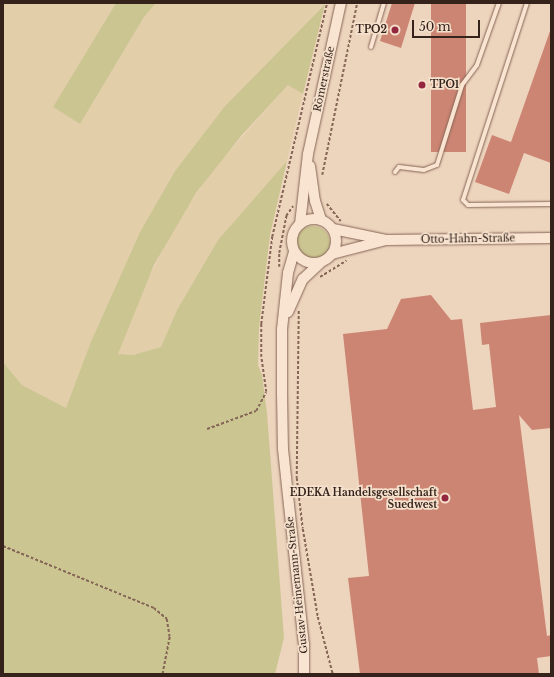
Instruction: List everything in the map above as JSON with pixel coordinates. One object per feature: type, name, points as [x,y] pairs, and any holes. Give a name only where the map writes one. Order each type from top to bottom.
[{"type":"street","name":"Römerstraße","points":[[300,224],[301,204],[308,154],[341,3]]},
{"type":"street","name":"Römerstraße","points":[[308,154],[319,200],[321,220]]},
{"type":"street","points":[[313,219],[321,220],[333,229],[336,243],[332,254],[320,263],[305,262],[294,252],[292,237],[300,224],[313,219]]},
{"type":"street","name":"Otto-Hahn-Straße","points":[[333,229],[386,240],[551,238]]},
{"type":"street","name":"Otto-Hahn-Straße","points":[[332,254],[386,240]]},
{"type":"street","name":"Gustav-Heinemann-Straße","points":[[294,252],[288,273],[282,329],[283,449],[304,644],[304,674]]},
{"type":"street","name":"Gustav-Heinemann-Straße","points":[[282,329],[296,292],[303,279],[320,263]]},
{"type":"lane","points":[[371,47],[384,3]]},
{"type":"lane","points":[[395,172],[399,166],[424,170],[437,165],[462,85],[477,65],[499,3]]},
{"type":"lane","points":[[527,3],[463,200],[468,206],[551,204]]},
{"type":"path","points":[[207,429],[256,411],[266,392],[261,365],[262,324],[272,237],[327,3]]},
{"type":"path","points":[[322,177],[357,3]]},
{"type":"path","points":[[319,200],[342,221]]},
{"type":"path","points":[[288,273],[280,270],[278,263],[283,230],[291,206],[301,204]]},
{"type":"path","points":[[317,280],[332,268],[355,257],[355,249]]},
{"type":"path","points":[[299,306],[297,478],[303,529],[314,595],[333,674]]},
{"type":"path","points":[[3,546],[158,612],[167,619],[170,637],[163,674]]},
{"type":"shaded area","points":[[3,3],[116,3],[53,107],[80,124],[144,17],[156,3],[325,3],[225,106],[175,171],[140,232],[90,344],[66,408],[22,385],[3,362]]},
{"type":"shaded area","points":[[116,3],[156,3],[144,17],[80,124],[53,107]]},
{"type":"shaded area","points":[[325,4],[303,94],[288,85],[241,136],[196,193],[154,265],[118,354],[133,355],[161,347],[177,310],[218,240],[287,161],[270,235],[259,327],[258,365],[262,375],[267,413],[284,638],[275,674],[3,674],[3,362],[22,385],[66,408],[90,344],[140,232],[175,171],[225,106]]},
{"type":"shaded area","points":[[289,84],[303,94],[287,161],[218,240],[177,310],[161,347],[133,355],[118,354],[135,305],[178,220],[216,166]]},
{"type":"shaded area","points":[[316,226],[325,231],[329,236],[329,250],[325,255],[320,259],[310,260],[306,259],[297,250],[296,240],[297,236],[306,227]]},
{"type":"building","name":"TPO2","points":[[392,3],[415,3],[401,48],[380,41]]},
{"type":"building","points":[[431,3],[466,3],[466,152],[431,152]]},
{"type":"building","points":[[550,31],[551,163],[524,153],[509,194],[475,182],[492,135],[511,142]]},
{"type":"building","name":"EDEKA Handelsgesellschaft Suedwest","points":[[431,295],[451,320],[462,319],[473,410],[496,407],[489,344],[482,345],[480,323],[551,315],[551,428],[532,430],[519,415],[547,636],[551,635],[551,656],[537,658],[539,674],[360,674],[348,578],[369,576],[343,334],[387,329],[401,299]]},
{"type":"place","name":"TPO2","points":[[395,30]]},
{"type":"place","name":"TPO1","points":[[422,85]]},
{"type":"place","name":"EDEKA Handelsgesellschaft Suedwest","points":[[445,498]]}]
